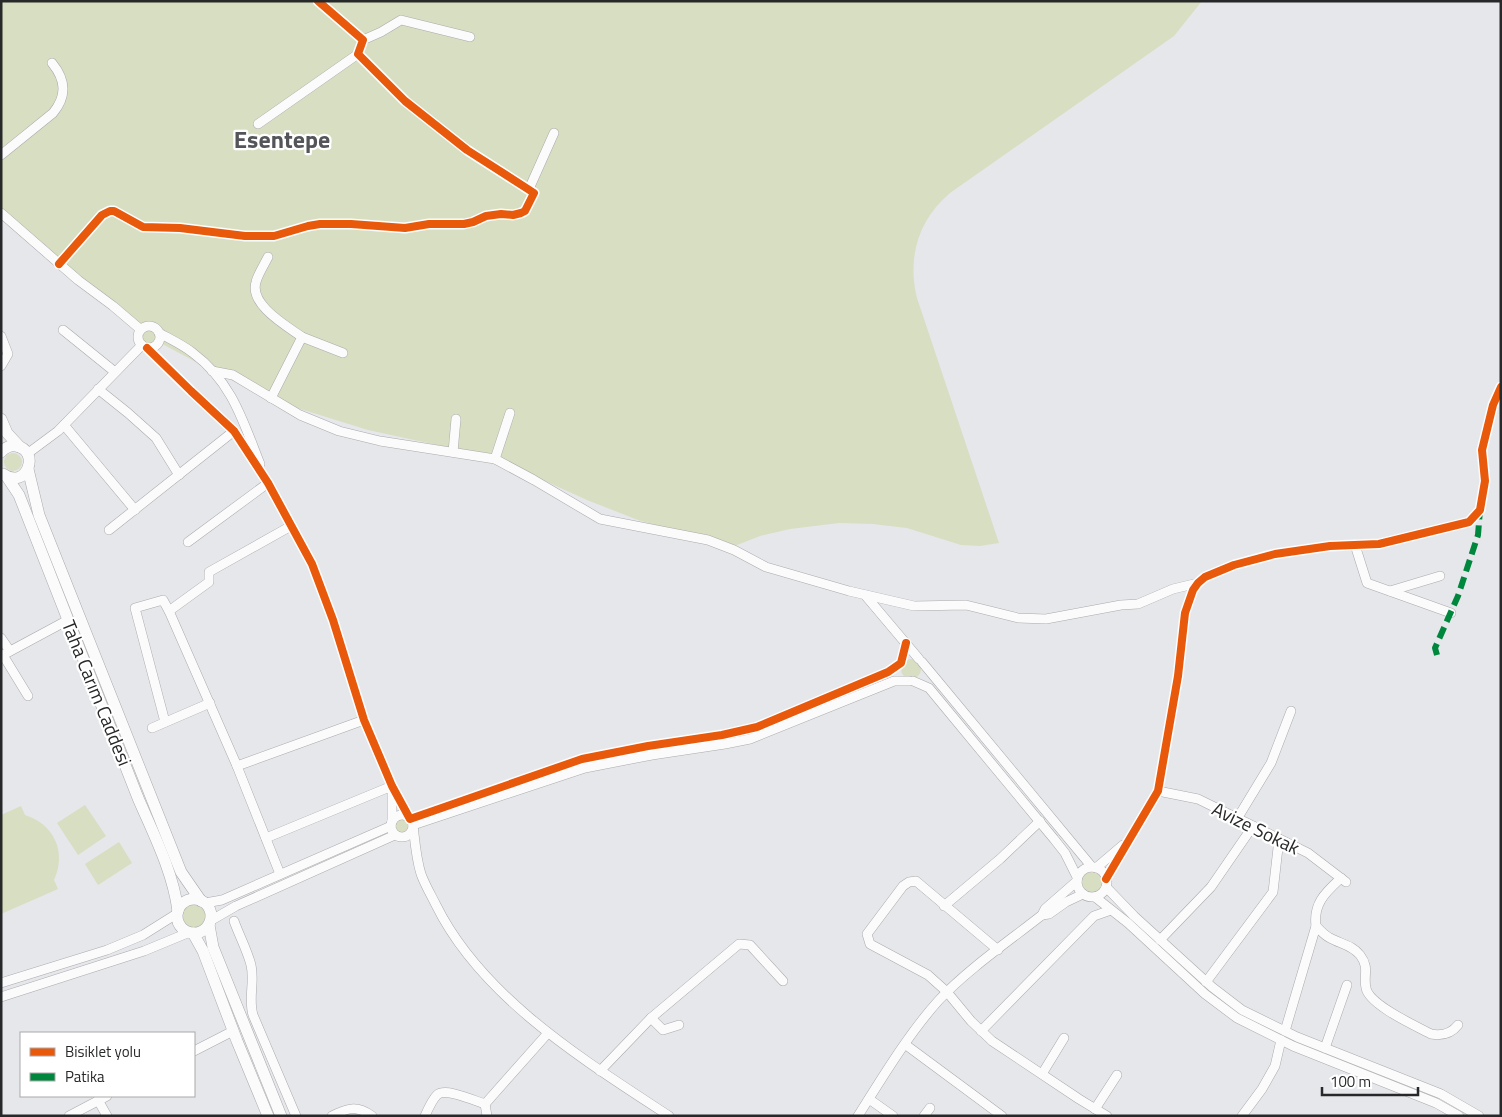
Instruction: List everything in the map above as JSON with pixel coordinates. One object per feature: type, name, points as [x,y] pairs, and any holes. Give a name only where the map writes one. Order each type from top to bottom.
[{"type":"main road","points":[[1,419],[7,433],[24,451]]},
{"type":"main road","points":[[1,452],[12,446],[24,451]]},
{"type":"main road","name":"Taha Carım Caddesi","points":[[24,451],[29,461],[28,469],[40,515],[146,786],[181,872],[203,902]]},
{"type":"main road","points":[[4,474],[19,477],[28,469]]},
{"type":"main road","name":"Taha Carım Caddesi","points":[[4,474],[19,495],[159,846],[176,894],[178,912]]},
{"type":"main road","points":[[210,923],[203,931],[191,933],[184,930],[179,923],[178,912],[183,904],[189,900],[203,902],[211,913],[210,923],[213,947],[281,1116]]},
{"type":"main road","points":[[191,933],[203,951],[268,1116]]},
{"type":"street","points":[[318,1],[363,40]]},
{"type":"street","points":[[258,124],[358,54],[363,40],[401,20],[470,37]]},
{"type":"street","points":[[59,264],[102,215],[110,211],[118,212],[143,227],[180,228],[246,236],[274,236],[320,224],[405,228],[429,224],[464,224],[486,216],[501,214],[517,215],[525,211],[534,193],[467,150],[405,101],[358,54]]},
{"type":"street","points":[[1,155],[53,113],[59,105],[63,96],[63,81],[59,71],[52,64]]},
{"type":"street","points":[[529,189],[554,134]]},
{"type":"street","points":[[1,213],[78,280],[140,329]]},
{"type":"street","points":[[268,258],[256,283],[259,299],[268,312],[302,336],[343,353]]},
{"type":"street","points":[[24,451],[58,431],[115,372],[144,346],[153,347],[157,344],[160,339],[156,328],[145,326],[140,329],[138,337],[144,346],[234,431],[268,483],[312,564],[333,620],[364,720],[392,786],[412,822],[421,874],[443,919],[459,944],[475,966],[548,1033],[600,1071],[669,1116]]},
{"type":"street","points":[[63,330],[115,372]]},
{"type":"street","points":[[159,333],[193,352],[221,379],[238,407],[268,483]]},
{"type":"street","points":[[1,336],[8,354],[1,366]]},
{"type":"street","points":[[271,398],[302,336]]},
{"type":"street","points":[[212,371],[233,375],[300,415],[339,431],[380,441],[495,459],[600,519],[708,540],[734,550],[766,567],[865,595],[914,606],[966,605],[1018,618],[1046,619],[1121,605],[1138,604],[1173,589],[1198,583]]},
{"type":"street","points":[[1095,897],[1102,893],[1129,840],[1158,791],[1178,676],[1186,613],[1193,590],[1198,583],[1205,577],[1234,565],[1276,554],[1330,546],[1379,544],[1469,522],[1480,510],[1485,481],[1482,450],[1493,405],[1501,386]]},
{"type":"street","points":[[98,389],[128,412],[156,438],[179,475]]},
{"type":"street","points":[[495,459],[510,413]]},
{"type":"street","points":[[452,452],[456,418]]},
{"type":"street","points":[[64,425],[135,510]]},
{"type":"street","points":[[109,530],[234,431]]},
{"type":"street","points":[[188,542],[268,483]]},
{"type":"street","points":[[169,611],[209,582],[209,572],[291,526]]},
{"type":"street","points":[[1355,545],[1367,583],[1451,613]]},
{"type":"street","points":[[1390,591],[1440,576]]},
{"type":"street","points":[[865,595],[1094,867],[1103,872],[1106,883],[1160,940],[1206,982],[1242,1010],[1325,1048],[1441,1094],[1479,1116]]},
{"type":"street","points":[[165,722],[135,608],[162,600],[169,611],[238,766],[280,874]]},
{"type":"street","points":[[5,654],[68,620]]},
{"type":"street","points":[[1,638],[5,654],[28,696]]},
{"type":"street","points":[[906,643],[900,674],[911,681],[929,688],[1065,853],[1077,879],[1078,889],[1083,894],[1095,897],[1213,1000],[1237,1018],[1281,1040],[1436,1103],[1459,1116]]},
{"type":"street","points":[[203,902],[222,900],[391,824],[400,816],[412,822],[585,768],[750,739],[894,682],[917,680],[923,674],[924,666],[921,661],[909,657],[888,672],[757,727],[729,734],[648,746],[582,759],[412,822]]},
{"type":"street","points":[[152,728],[210,703]]},
{"type":"street","points":[[1237,819],[1271,763],[1291,711]]},
{"type":"street","points":[[238,766],[364,720]]},
{"type":"street","points":[[392,786],[391,824],[397,836],[415,847]]},
{"type":"street","points":[[266,838],[392,786]]},
{"type":"street","name":"Avize Sokak","points":[[1158,791],[1198,799],[1308,853],[1344,880],[1320,900],[1314,917],[1316,926]]},
{"type":"street","points":[[210,923],[236,906],[397,836],[409,835],[412,822]]},
{"type":"street","points":[[944,906],[1000,859],[1040,822]]},
{"type":"street","points":[[1160,940],[1211,887],[1253,826]]},
{"type":"street","points":[[1206,982],[1273,892],[1279,839]]},
{"type":"street","points":[[858,1116],[928,1014],[947,992],[1042,915],[1045,909],[1077,879],[1082,871],[1094,867],[1129,840]]},
{"type":"street","points":[[998,950],[916,881],[909,882],[903,886],[868,931],[866,938],[870,944],[928,976],[947,992],[992,1041],[1108,1116]]},
{"type":"street","points":[[1042,915],[1049,914],[1066,902],[1083,894]]},
{"type":"street","points":[[981,1031],[1094,916],[1105,914],[1111,910]]},
{"type":"street","points":[[1,983],[116,946],[148,932],[178,912]]},
{"type":"street","points":[[234,921],[251,964],[250,1005],[253,1015],[296,1116]]},
{"type":"street","points":[[1285,1031],[1316,926],[1331,938],[1351,946],[1360,954],[1366,964],[1366,988],[1368,994],[1387,1010],[1432,1034],[1443,1035],[1455,1029],[1458,1025]]},
{"type":"street","points":[[1,997],[191,933]]},
{"type":"street","points":[[600,1071],[651,1018],[742,943],[750,945],[783,981]]},
{"type":"street","points":[[1325,1048],[1347,985]]},
{"type":"street","points":[[651,1018],[662,1030],[679,1025]]},
{"type":"street","points":[[195,1050],[233,1031]]},
{"type":"street","points":[[485,1104],[548,1033]]},
{"type":"street","points":[[1042,1074],[1064,1038]]},
{"type":"street","points":[[1242,1116],[1262,1089],[1275,1066],[1281,1040]]},
{"type":"street","points":[[906,1045],[1002,1116]]},
{"type":"street","points":[[1095,1109],[1117,1075]]},
{"type":"street","points":[[425,1116],[436,1096],[442,1092],[450,1092],[485,1104]]},
{"type":"street","points":[[68,1116],[81,1113],[105,1097]]},
{"type":"street","points":[[869,1098],[893,1116]]},
{"type":"street","points":[[98,1100],[107,1116]]},
{"type":"street","points":[[485,1104],[487,1116]]},
{"type":"street","points":[[332,1116],[344,1109],[354,1108],[365,1111],[372,1116]]},
{"type":"street","points":[[924,1116],[930,1108]]},
{"type":"green space","points":[[1,1],[1202,1],[1174,36],[950,193],[930,215],[918,241],[913,269],[917,298],[999,543],[980,546],[961,545],[907,528],[839,523],[790,529],[760,536],[732,547],[638,520],[587,500],[523,471],[442,446],[368,430],[294,407],[220,375],[155,340],[150,344],[144,342],[143,332],[1,211]]},
{"type":"green space","points":[[13,453],[19,456],[22,462],[19,468],[13,471],[7,468],[4,462],[7,456]]},
{"type":"green space","points":[[911,659],[918,662],[921,669],[918,676],[911,679],[904,676],[901,669],[904,662]]},
{"type":"green space","points":[[85,805],[106,836],[78,855],[57,823]]},
{"type":"green space","points":[[21,806],[25,815],[44,825],[55,840],[59,859],[58,870],[54,880],[58,889],[1,914],[1,815]]},
{"type":"green space","points":[[402,817],[408,820],[411,826],[408,832],[402,835],[396,832],[393,826],[396,820]]},
{"type":"green space","points":[[119,842],[132,863],[98,885],[85,864]]},
{"type":"green space","points":[[1092,872],[1099,875],[1102,882],[1099,889],[1092,892],[1085,889],[1082,882],[1085,875]]},
{"type":"green space","points":[[194,904],[199,905],[205,911],[205,921],[199,927],[194,928],[189,927],[183,921],[182,916],[183,911],[189,905]]},
{"type":"marked path","points":[[1437,655],[1435,648],[1458,596],[1478,535],[1480,510]]},
{"type":"cycle path","points":[[59,264],[102,215],[110,211],[114,211],[143,227],[180,228],[245,236],[274,236],[320,224],[405,228],[429,224],[464,224],[486,216],[513,215],[525,211],[534,193],[467,150],[405,101],[358,54],[363,40],[318,1]]},
{"type":"cycle path","points":[[147,348],[234,431],[268,483],[312,564],[333,620],[364,720],[392,786],[410,819],[582,759],[648,746],[722,735],[757,727],[888,672],[901,663],[906,643]]},
{"type":"cycle path","points":[[1106,879],[1158,791],[1178,676],[1185,613],[1193,590],[1198,583],[1205,577],[1234,565],[1275,554],[1330,546],[1379,544],[1469,522],[1480,510],[1485,481],[1482,450],[1493,405],[1501,387]]},
{"type":"district","name":"Esentepe","points":[[282,140]]}]
